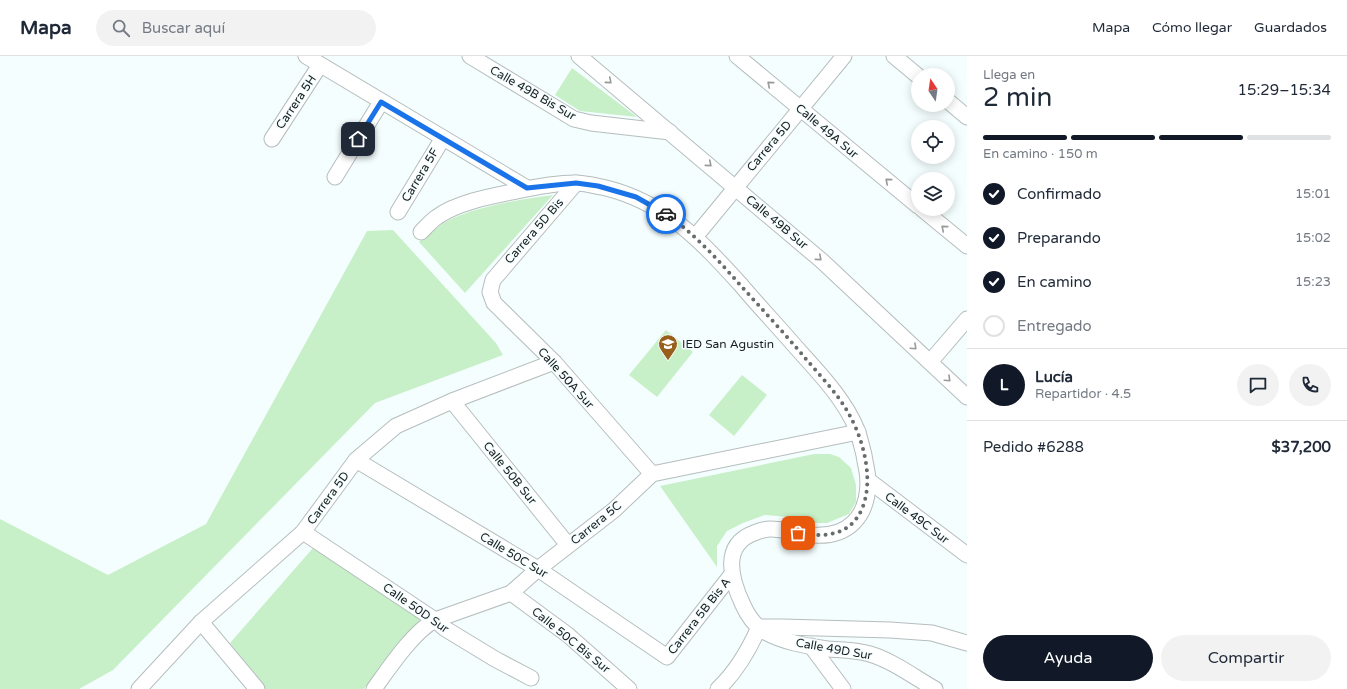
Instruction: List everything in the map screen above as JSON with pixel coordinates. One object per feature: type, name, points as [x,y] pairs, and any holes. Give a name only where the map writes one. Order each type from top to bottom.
[{"type":"street","points":[[306,56],[527,188]]},
{"type":"street","name":"Calle 49B Bis Sur","points":[[470,56],[574,119],[582,122],[670,132]]},
{"type":"street","name":"Calle 49B Sur","points":[[579,56],[822,261],[967,397]]},
{"type":"street","name":"Calle 49A Sur","points":[[736,56],[911,200]]},
{"type":"street","name":"Carrera 5D","points":[[695,237],[844,56]]},
{"type":"street","points":[[894,56],[911,70]]},
{"type":"street","name":"Carrera 5H","points":[[272,139],[320,65]]},
{"type":"street","points":[[335,176],[381,102]]},
{"type":"street","points":[[955,107],[967,117]]},
{"type":"street","name":"Carrera 5F","points":[[398,212],[443,138]]},
{"type":"street","points":[[421,232],[438,217],[460,206],[488,197],[527,188],[576,183],[598,186],[636,197],[662,211],[678,222],[695,237],[728,271],[829,386],[851,416],[858,432],[868,480]]},
{"type":"street","name":"Carrera 5D Bis","points":[[493,280],[576,183]]},
{"type":"street","points":[[931,216],[967,246]]},
{"type":"street","name":"Calle 50A Sur","points":[[493,280],[490,292],[494,303],[554,362],[652,474]]},
{"type":"street","points":[[930,362],[967,319]]},
{"type":"street","name":"Carrera 5D","points":[[139,689],[201,622],[303,532],[356,460],[396,426],[452,400],[554,362]]},
{"type":"street","name":"Calle 50B Sur","points":[[452,400],[568,545]]},
{"type":"street","points":[[652,474],[858,432]]},
{"type":"street","name":"Calle 50C Sur","points":[[356,460],[538,569],[667,657]]},
{"type":"street","name":"Carrera 5C","points":[[374,689],[417,633],[429,623],[511,593],[538,569],[614,510],[652,474]]},
{"type":"street","name":"Calle 49C Sur","points":[[868,480],[967,555]]},
{"type":"street","name":"Carrera 5B Bis A","points":[[742,602],[732,574],[731,565],[733,552],[738,543],[750,534],[764,530],[773,529],[812,535],[826,535],[847,528],[856,521],[864,505],[868,480]]},
{"type":"street","name":"Calle 50D Sur","points":[[303,532],[435,620],[444,628],[495,659],[531,678]]},
{"type":"street","name":"Carrera 5B Bis A","points":[[667,657],[732,574]]},
{"type":"street","name":"Calle 50C Bis Sur","points":[[511,593],[568,635],[629,689]]},
{"type":"street","name":"Calle 49D Sur","points":[[742,602],[746,611],[759,627],[766,632],[778,637],[811,646],[868,653],[882,658],[935,689]]},
{"type":"street","points":[[201,622],[257,689]]},
{"type":"street","points":[[723,687],[750,646],[759,627],[783,626],[890,630],[932,634],[967,644]]},
{"type":"street","points":[[811,646],[843,689]]},
{"type":"green space","points":[[572,68],[637,117],[580,111],[555,95]]},
{"type":"green space","points":[[553,195],[465,293],[419,242],[445,222],[474,210]]},
{"type":"green space","points":[[393,230],[496,343],[503,355],[375,403],[113,670],[79,689],[0,689],[0,519],[108,575],[206,524],[367,231]]},
{"type":"green space","points":[[666,330],[693,352],[657,397],[629,375]]},
{"type":"green space","points":[[742,375],[767,395],[734,436],[709,415]]},
{"type":"green space","points":[[814,454],[830,454],[839,457],[851,468],[856,485],[856,502],[849,514],[827,523],[808,523],[788,517],[765,515],[743,523],[727,531],[717,546],[717,567],[660,486]]},
{"type":"green space","points":[[320,540],[426,612],[364,689],[265,689],[230,643]]},
{"type":"way so far","points":[[666,214],[695,237],[723,265],[829,386],[851,416],[858,432],[868,480],[864,505],[856,521],[847,528],[826,535],[798,533]]},
{"type":"place","name":"IED San Agustin","points":[[668,361]]},
{"type":"route","points":[[358,139],[381,102],[527,188],[576,183],[598,186],[636,197],[666,214]]}]
